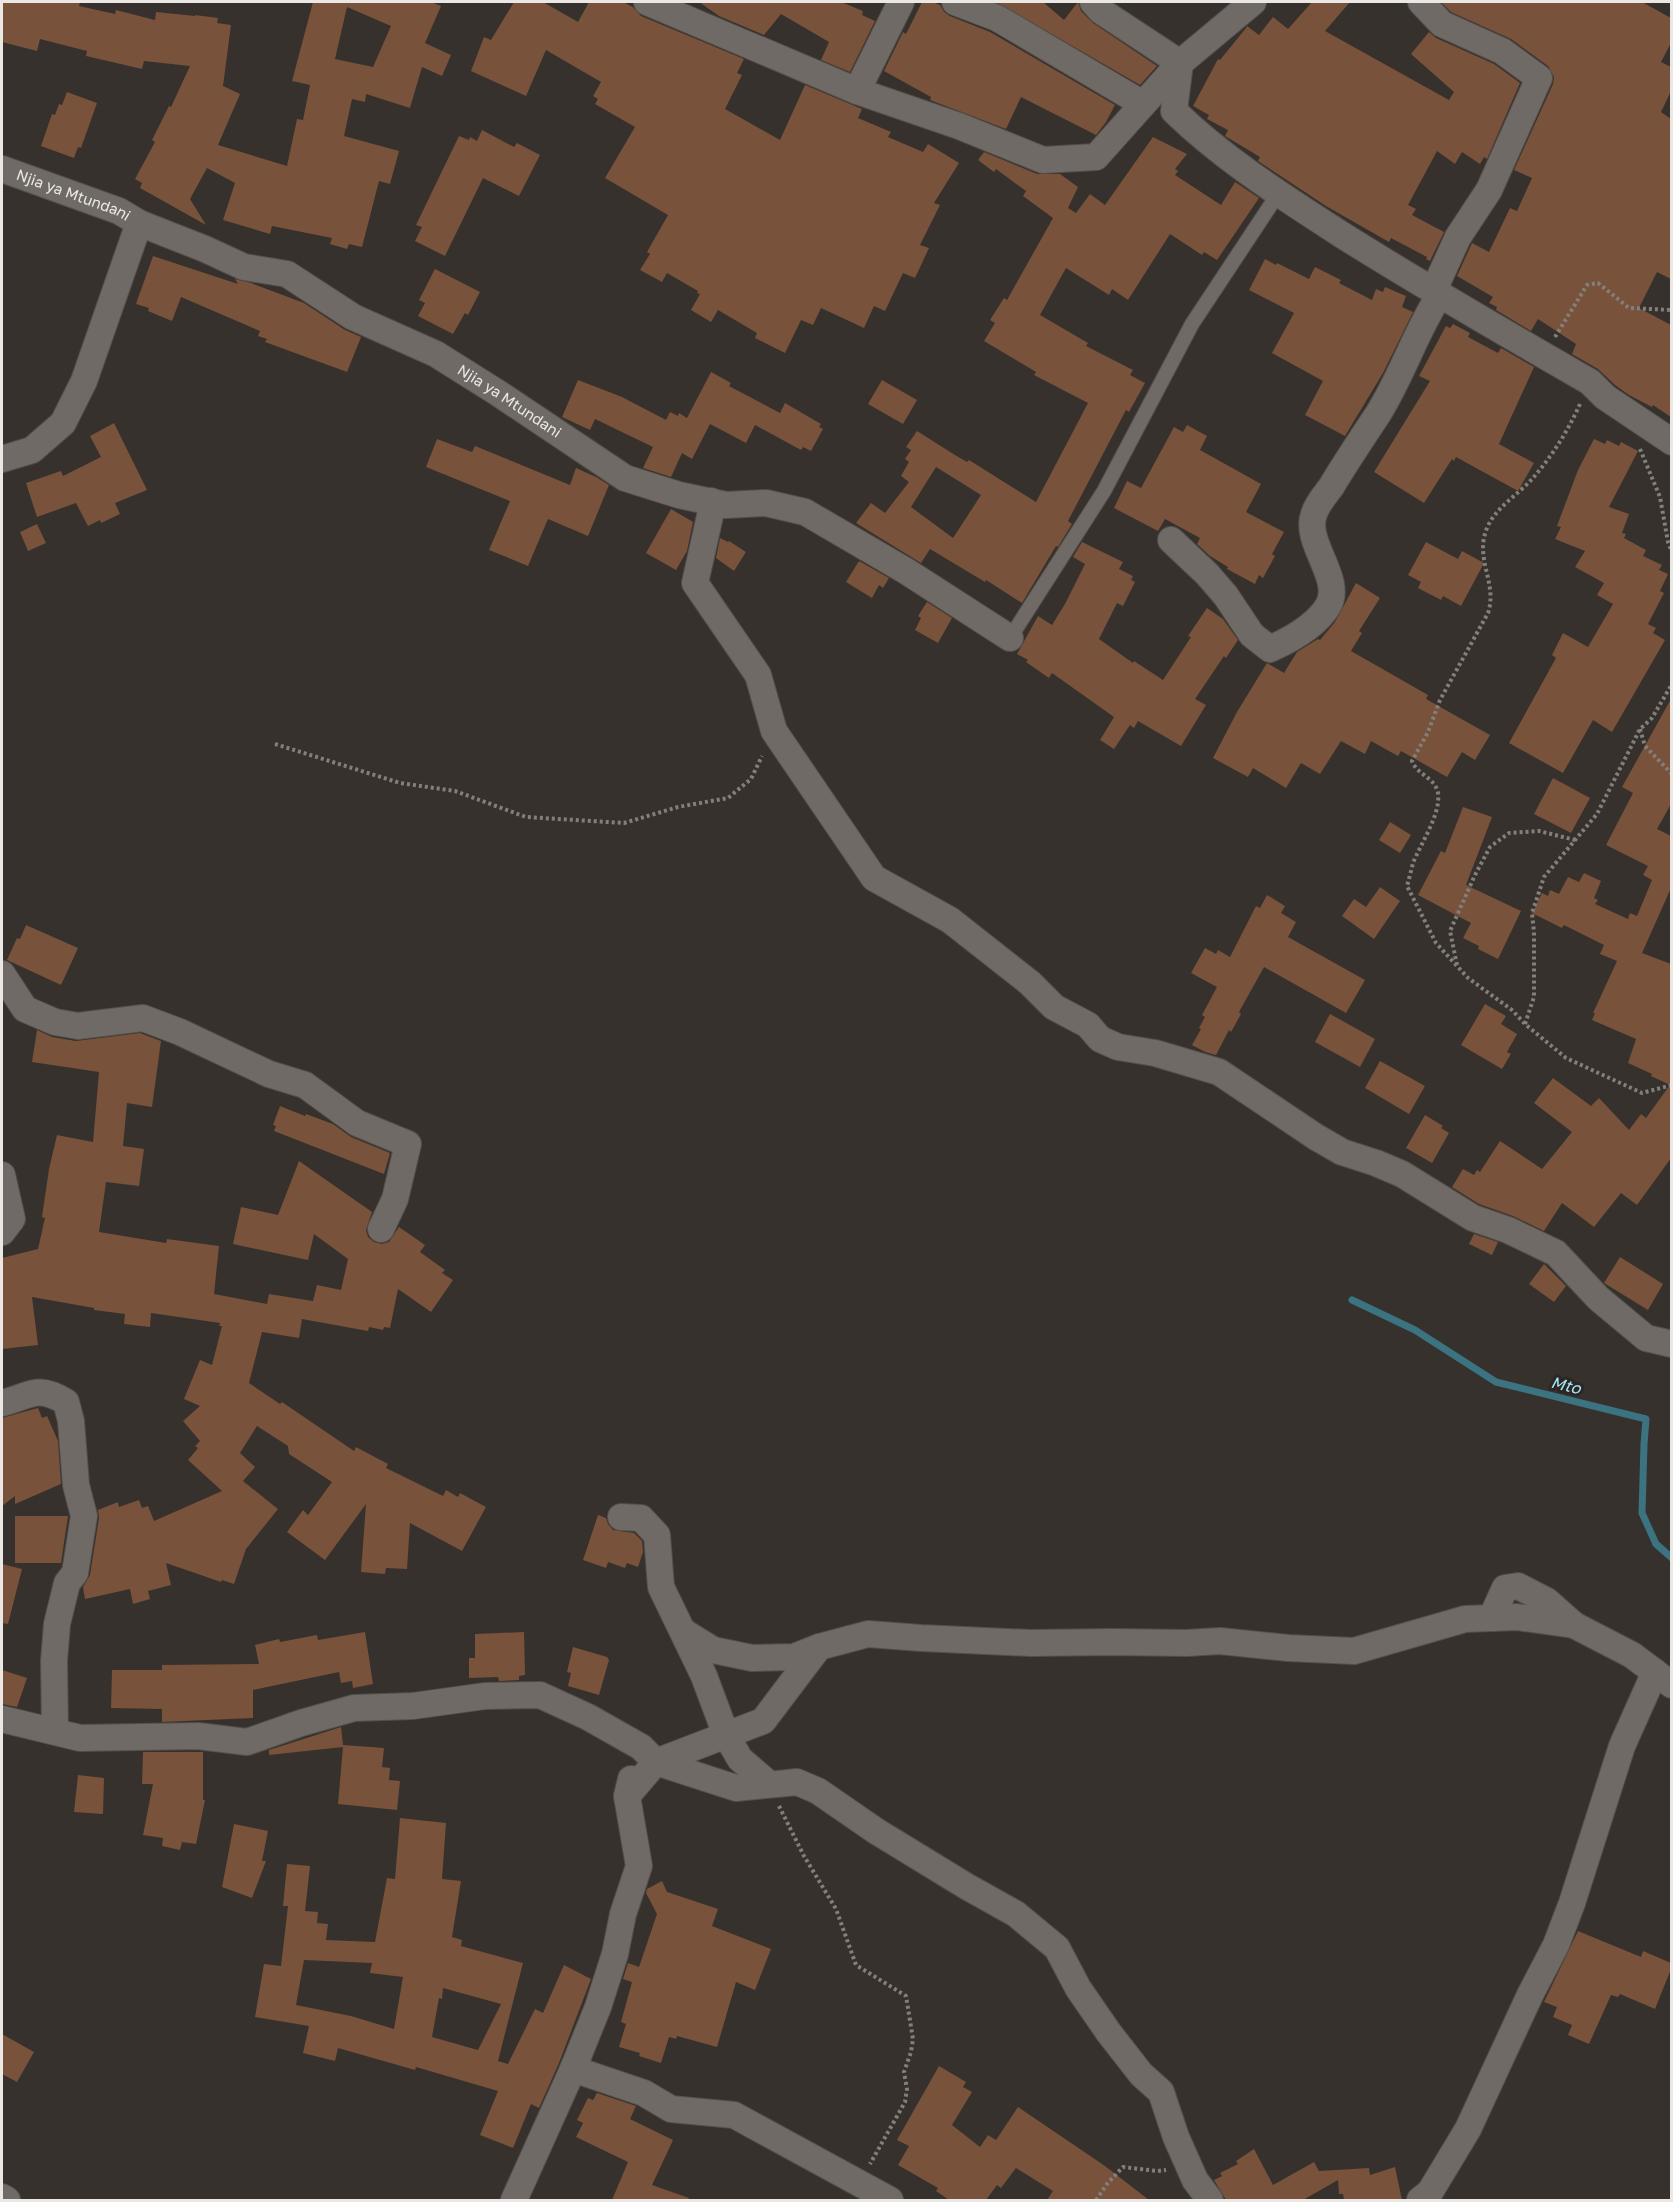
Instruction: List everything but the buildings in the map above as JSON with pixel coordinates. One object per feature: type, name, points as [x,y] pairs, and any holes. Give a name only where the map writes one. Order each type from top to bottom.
[{"type":"street","points":[[857,91],[901,2]]},
{"type":"street","points":[[956,2],[996,18],[1143,104]]},
{"type":"street","points":[[1093,2],[1101,11],[1180,63]]},
{"type":"street","points":[[659,4],[857,91],[959,126],[1043,160],[1096,156],[1180,63],[1253,2]]},
{"type":"street","points":[[1171,540],[1207,574],[1226,596],[1252,635],[1270,649],[1286,642],[1316,621],[1328,606],[1331,597],[1329,579],[1315,538],[1313,515],[1379,412],[1400,373],[1436,294],[1458,237],[1489,190],[1539,78],[1502,51],[1442,24],[1421,2]]},
{"type":"street","points":[[1180,63],[1174,111],[1190,127],[1278,194],[1436,294],[1590,382],[1605,397],[1671,442]]},
{"type":"street","name":"Njia ya Mtundani","points":[[2,169],[119,211],[139,223],[244,267],[286,274],[353,317],[436,354],[625,478],[679,495],[726,506],[766,502],[805,513],[906,570],[1010,638]]},
{"type":"street","points":[[2,459],[32,450],[63,423],[84,381],[139,223]]},
{"type":"street","points":[[711,501],[712,507],[695,582],[758,675],[774,731],[874,878],[950,920],[1030,983],[1054,1007],[1088,1025],[1100,1039],[1118,1047],[1155,1053],[1219,1072],[1342,1152],[1376,1162],[1402,1174],[1473,1218],[1508,1230],[1556,1253],[1598,1298],[1646,1338],[1671,1344]]},
{"type":"street","points":[[2,974],[25,1009],[55,1022],[78,1026],[143,1018],[180,1032],[269,1074],[305,1085],[357,1123],[408,1144],[394,1200],[381,1229]]},
{"type":"street","points":[[2,1175],[12,1219],[2,1232]]},
{"type":"street","points":[[2,1403],[41,1391],[66,1402],[71,1420],[76,1485],[84,1516],[75,1573],[67,1583],[57,1624],[54,1661],[55,1731]]},
{"type":"street","points":[[621,1517],[641,1518],[657,1535],[661,1587],[684,1632],[726,1735],[740,1759],[769,1785]]},
{"type":"street","points":[[684,1632],[713,1650],[752,1658],[794,1658],[819,1647],[867,1634],[1030,1643],[1220,1641],[1288,1648],[1354,1651],[1465,1619],[1494,1618],[1495,1610],[1505,1588],[1518,1586],[1547,1601],[1574,1625],[1632,1655],[1663,1679],[1622,1746],[1572,1903],[1556,1945],[1530,1995],[1468,2129],[1430,2192],[1420,2200]]},
{"type":"street","points":[[514,2200],[573,2069],[598,2007],[615,1954],[623,1914],[639,1866],[627,1796],[649,1754],[726,1735],[763,1721],[819,1647]]},
{"type":"street","points":[[2,1719],[80,1738],[198,1736],[247,1742],[354,1708],[412,1706],[485,1696],[540,1695],[588,1717],[649,1754],[736,1788],[797,1782],[818,1791],[906,1850],[1016,1914],[1057,1948],[1078,1988],[1097,2015],[1141,2074],[1161,2092],[1187,2163],[1195,2180],[1210,2200]]},
{"type":"street","points":[[573,2069],[644,2093],[671,2109],[734,2115],[890,2200]]},
{"type":"street","points":[[2,2197],[7,2200]]},
{"type":"lane","points":[[1010,638],[1104,491],[1192,324],[1278,194]]},
{"type":"path","points":[[1544,356],[1587,285],[1598,283],[1629,308],[1671,310]]},
{"type":"path","points":[[1590,382],[1572,423],[1558,445],[1533,479],[1488,524],[1482,542],[1491,603],[1488,613],[1440,699],[1428,732],[1412,761],[1415,768],[1432,781],[1438,792],[1437,810],[1413,865],[1407,886],[1436,943],[1457,966],[1485,992],[1512,1010],[1525,1024],[1566,1058],[1642,1093],[1671,1085]]},
{"type":"path","points":[[1632,441],[1640,449],[1660,497],[1671,552]]},
{"type":"path","points":[[1525,1024],[1534,997],[1532,913],[1544,877],[1597,814],[1640,729],[1652,718],[1671,684]]},
{"type":"path","points":[[1640,729],[1645,746],[1671,774]]},
{"type":"path","points":[[275,744],[400,783],[455,791],[526,817],[624,823],[678,807],[728,798],[751,779],[774,731]]},
{"type":"path","points":[[1457,966],[1450,931],[1490,847],[1509,833],[1539,831],[1575,840]]},
{"type":"path","points":[[769,1785],[804,1856],[836,1909],[856,1965],[906,1996],[913,2039],[904,2072],[907,2089],[904,2102],[860,2184]]},
{"type":"path","points":[[1096,2200],[1123,2167],[1157,2171],[1187,2163]]},
{"type":"waterway","name":"Mto","points":[[1352,1300],[1415,1330],[1496,1382],[1646,1419],[1642,1513],[1656,1544],[1672,1558]]}]
